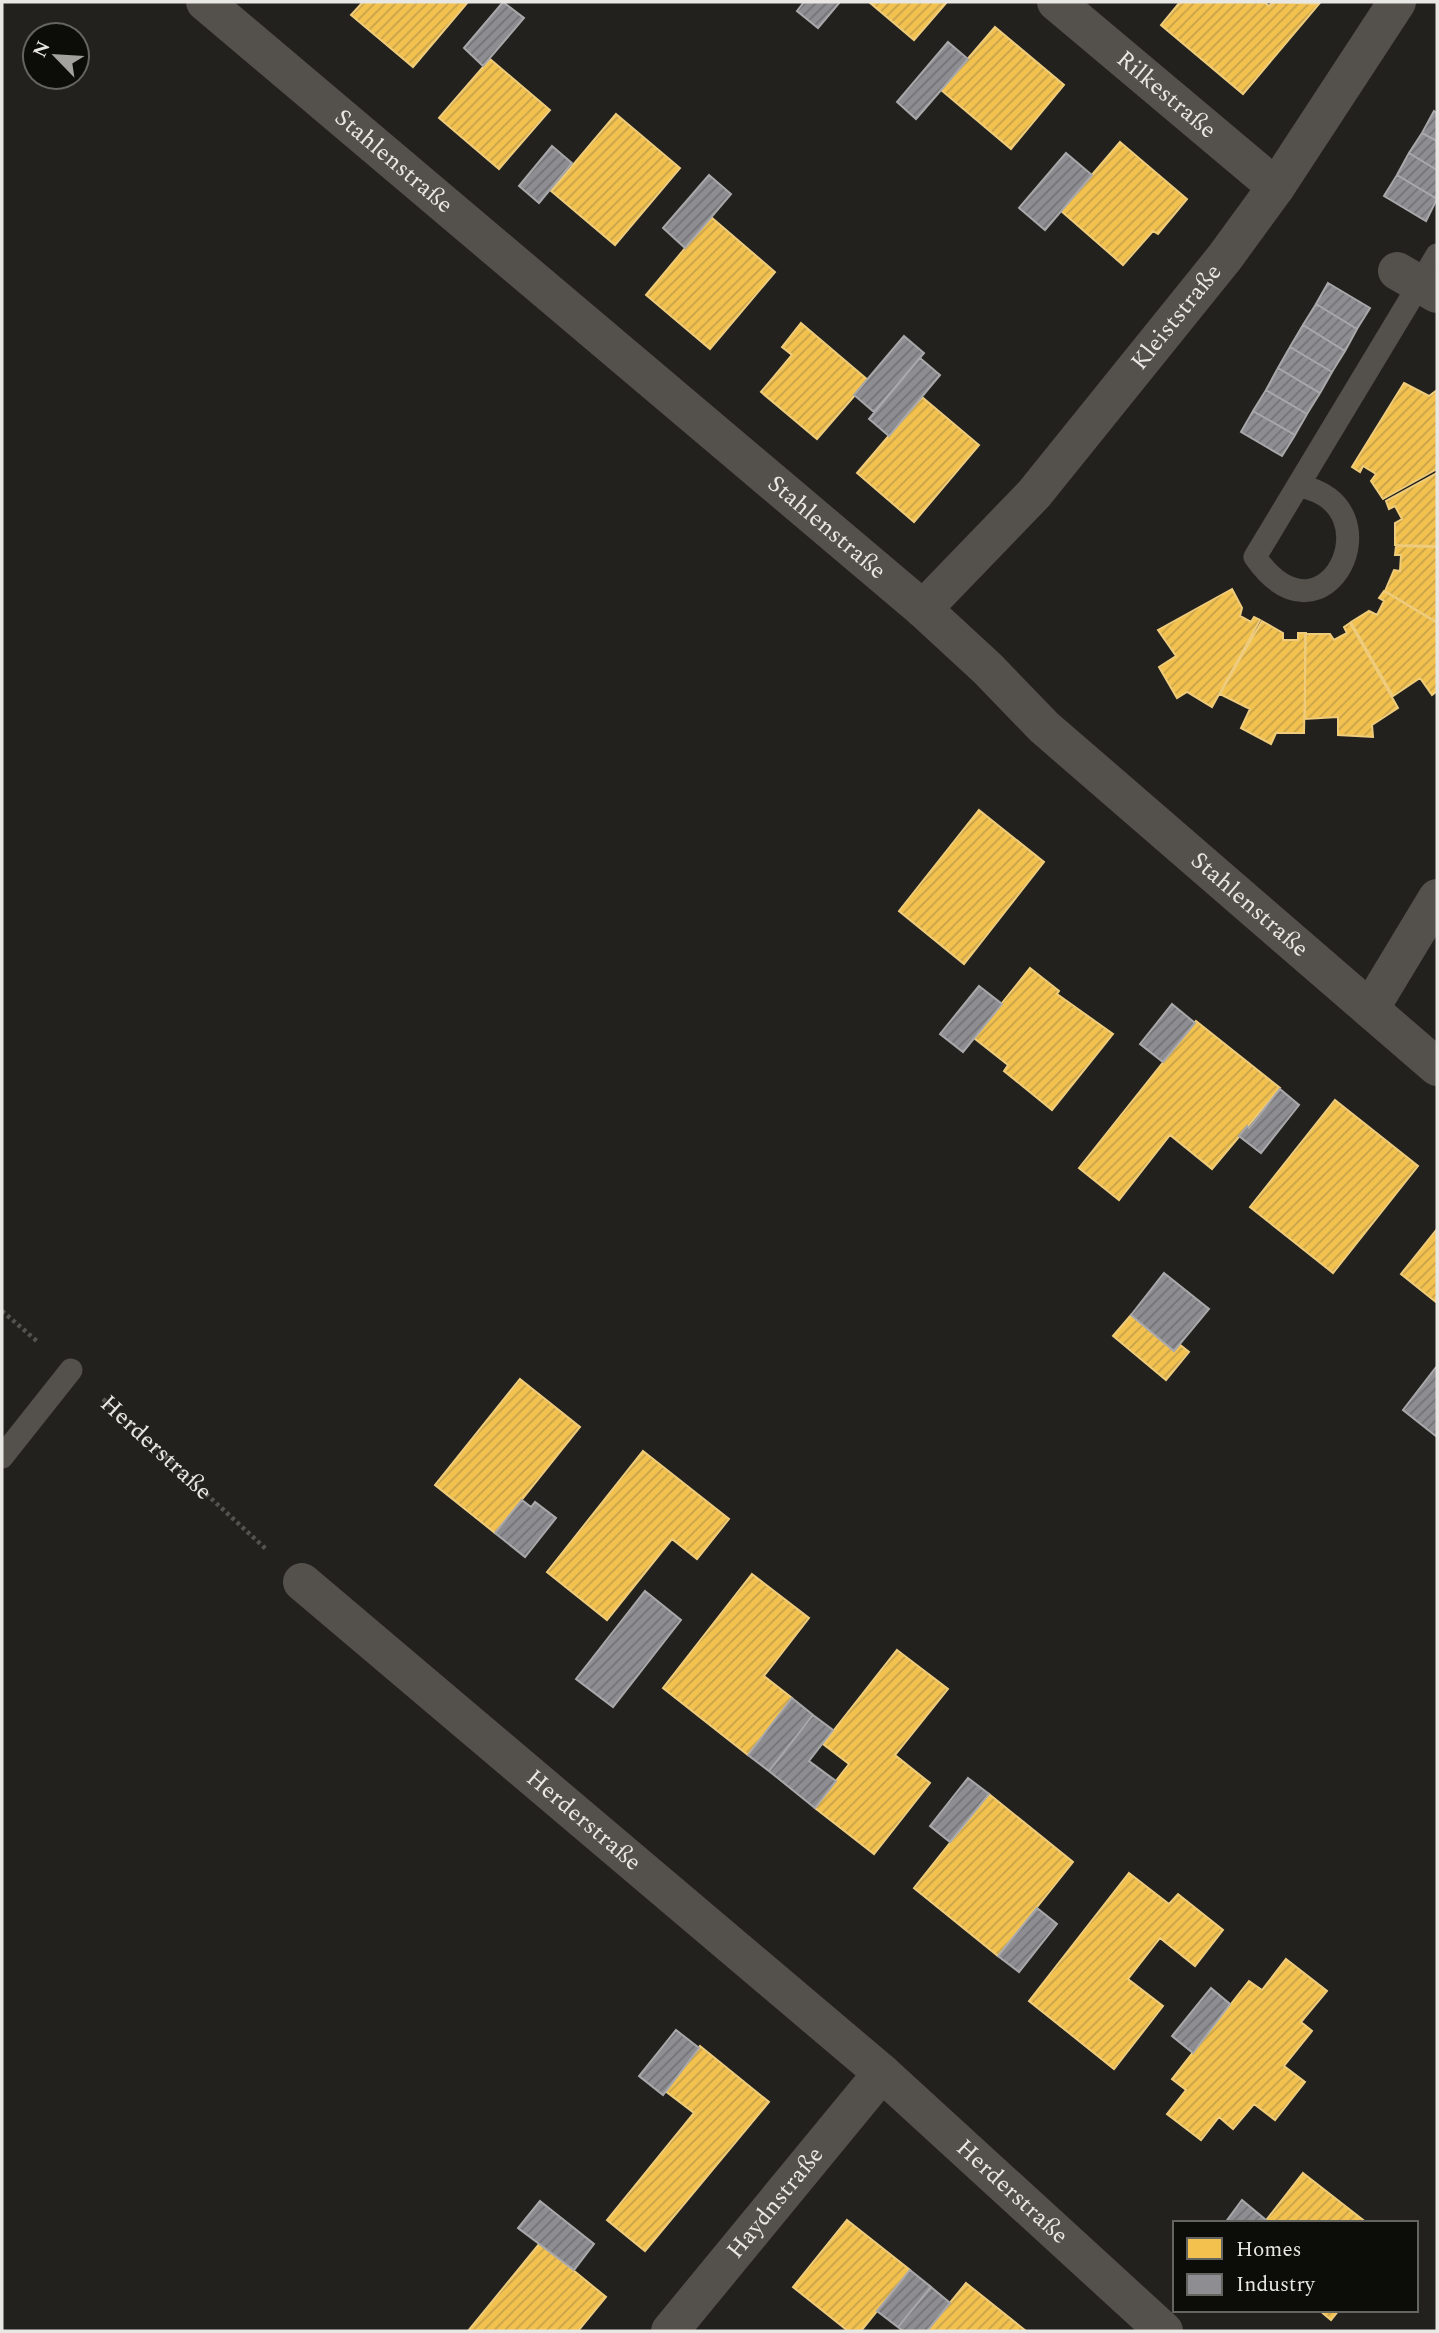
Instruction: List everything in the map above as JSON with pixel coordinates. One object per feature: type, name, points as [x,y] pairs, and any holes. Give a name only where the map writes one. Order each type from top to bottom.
[{"type":"street","name":"Stahlenstraße","points":[[205,2],[923,609],[1044,727],[1437,1067]]},
{"type":"street","name":"Rilkestraße","points":[[1056,2],[1276,187]]},
{"type":"street","name":"Kleiststraße","points":[[923,609],[1034,494],[1226,257],[1276,187],[1397,2]]},
{"type":"street","points":[[1370,1009],[1437,898]]},
{"type":"street","name":"Herderstraße","points":[[303,1582],[882,2073],[1164,2331]]},
{"type":"street","name":"Haydnstraße","points":[[670,2331],[882,2073]]},
{"type":"lane","points":[[1299,486],[1324,494],[1334,504],[1350,538],[1344,563],[1331,582],[1304,591],[1274,579],[1255,557],[1423,276]]},
{"type":"lane","points":[[2,1457],[71,1370]]},
{"type":"path","name":"Herderstraße","points":[[2,1311],[71,1370],[303,1582]]},
{"type":"building: Homes","points":[[363,2],[468,2],[413,67],[351,15]]},
{"type":"building: Homes","points":[[869,2],[947,2],[914,40]]},
{"type":"building: Homes","points":[[1180,2],[1264,2],[1269,6],[1273,2],[1319,4],[1243,94],[1161,25]]},
{"type":"building: Homes","points":[[995,27],[1064,85],[1011,149],[941,90]]},
{"type":"building: Homes","points":[[490,59],[550,110],[499,169],[439,118]]},
{"type":"building: Homes","points":[[616,114],[680,168],[615,245],[551,191]]},
{"type":"building: Homes","points":[[1120,142],[1187,199],[1158,234],[1153,231],[1123,265],[1061,211]]},
{"type":"building: Homes","points":[[711,217],[775,272],[710,349],[646,295]]},
{"type":"building: Homes","points":[[801,323],[868,380],[817,439],[761,392],[792,355],[782,347]]},
{"type":"building: Homes","points":[[1404,383],[1429,396],[1437,390],[1437,469],[1383,499],[1371,481],[1376,474],[1363,466],[1360,472],[1352,467]]},
{"type":"building: Homes","points":[[922,397],[979,445],[914,522],[857,473]]},
{"type":"building: Homes","points":[[1437,473],[1437,546],[1395,545],[1395,523],[1402,519],[1395,506],[1389,509],[1386,501]]},
{"type":"building: Homes","points":[[1396,546],[1437,547],[1437,622],[1385,591],[1394,570],[1400,571],[1401,555],[1395,555]]},
{"type":"building: Homes","points":[[1232,589],[1242,608],[1240,616],[1251,622],[1254,617],[1260,620],[1212,707],[1187,692],[1177,698],[1159,667],[1176,656],[1158,630]]},
{"type":"building: Homes","points":[[1384,591],[1437,623],[1437,691],[1432,695],[1420,678],[1393,696],[1351,622],[1369,611],[1377,615],[1384,601],[1379,598]]},
{"type":"building: Homes","points":[[1262,621],[1283,633],[1283,640],[1298,640],[1298,633],[1306,633],[1304,733],[1276,733],[1271,744],[1241,728],[1250,709],[1220,694]]},
{"type":"building: Homes","points":[[1350,623],[1398,708],[1372,725],[1373,737],[1338,735],[1338,717],[1305,719],[1305,634],[1330,634],[1334,640],[1347,633],[1344,627]]},
{"type":"building: Homes","points":[[979,810],[1044,862],[964,964],[899,911]]},
{"type":"building: Homes","points":[[1030,968],[1059,991],[1057,994],[1113,1034],[1052,1110],[1004,1071],[1008,1065],[974,1038]]},
{"type":"building: Homes","points":[[1196,1021],[1280,1088],[1212,1169],[1170,1135],[1119,1200],[1079,1168]]},
{"type":"building: Homes","points":[[1335,1100],[1418,1166],[1333,1273],[1250,1207]]},
{"type":"building: Homes","points":[[1437,1229],[1437,1303],[1401,1274]]},
{"type":"building: Homes","points":[[1131,1315],[1174,1351],[1179,1344],[1189,1352],[1166,1380],[1113,1336]]},
{"type":"building: Homes","points":[[520,1379],[580,1427],[495,1533],[435,1485]]},
{"type":"building: Homes","points":[[643,1451],[729,1519],[697,1559],[672,1539],[607,1620],[547,1572]]},
{"type":"building: Homes","points":[[752,1574],[809,1618],[764,1676],[792,1698],[748,1755],[663,1688]]},
{"type":"building: Homes","points":[[897,1650],[948,1689],[895,1755],[930,1783],[874,1854],[815,1808],[849,1764],[823,1744]]},
{"type":"building: Homes","points":[[989,1794],[1073,1862],[998,1956],[914,1888]]},
{"type":"building: Homes","points":[[1129,1873],[1169,1904],[1178,1894],[1223,1930],[1195,1966],[1160,1938],[1128,1979],[1163,2006],[1114,2069],[1029,2001]]},
{"type":"building: Homes","points":[[1286,1959],[1327,1991],[1301,2022],[1312,2031],[1284,2066],[1305,2082],[1275,2120],[1254,2104],[1233,2129],[1219,2117],[1201,2140],[1167,2114],[1186,2090],[1172,2079],[1249,1981],[1262,1990]]},
{"type":"building: Homes","points":[[700,2046],[769,2102],[645,2251],[607,2220],[694,2113],[664,2090]]},
{"type":"building: Homes","points":[[1303,2173],[1364,2221],[1266,2221]]},
{"type":"building: Homes","points":[[847,2220],[910,2270],[861,2331],[848,2331],[793,2287]]},
{"type":"building: Homes","points":[[540,2243],[606,2297],[578,2331],[468,2331]]},
{"type":"building: Homes","points":[[966,2283],[1026,2331],[927,2331]]},
{"type":"building: Homes","points":[[1321,2312],[1337,2312],[1331,2320]]},
{"type":"building: Industry","points":[[503,2],[524,18],[483,66],[464,48]]},
{"type":"building: Industry","points":[[804,2],[840,2],[818,28],[797,11]]},
{"type":"building: Industry","points":[[948,42],[968,59],[916,119],[897,102]]},
{"type":"building: Industry","points":[[1434,111],[1437,113],[1437,141],[1422,133]]},
{"type":"building: Industry","points":[[1422,133],[1437,141],[1437,170],[1409,153]]},
{"type":"building: Industry","points":[[552,146],[572,163],[539,203],[519,186]]},
{"type":"building: Industry","points":[[1066,153],[1092,175],[1045,230],[1019,208]]},
{"type":"building: Industry","points":[[1409,153],[1437,170],[1437,199],[1397,175]]},
{"type":"building: Industry","points":[[709,175],[731,194],[685,248],[663,228]]},
{"type":"building: Industry","points":[[1397,175],[1437,199],[1426,221],[1384,196]]},
{"type":"building: Industry","points":[[1328,283],[1370,308],[1357,329],[1316,304]]},
{"type":"building: Industry","points":[[1316,304],[1357,329],[1345,351],[1303,325]]},
{"type":"building: Industry","points":[[1303,325],[1345,351],[1332,372],[1290,347]]},
{"type":"building: Industry","points":[[904,336],[924,353],[874,412],[854,395]]},
{"type":"building: Industry","points":[[1290,347],[1332,372],[1320,393],[1278,368]]},
{"type":"building: Industry","points":[[920,358],[940,375],[889,436],[869,419]]},
{"type":"building: Industry","points":[[1278,368],[1320,393],[1307,414],[1266,390]]},
{"type":"building: Industry","points":[[1266,390],[1307,414],[1295,435],[1253,411]]},
{"type":"building: Industry","points":[[1253,411],[1295,435],[1282,456],[1241,432]]},
{"type":"building: Industry","points":[[979,986],[1002,1004],[963,1052],[940,1034]]},
{"type":"building: Industry","points":[[1172,1004],[1195,1023],[1163,1062],[1140,1044]]},
{"type":"building: Industry","points":[[1280,1089],[1299,1105],[1261,1153],[1239,1136],[1247,1126],[1249,1128]]},
{"type":"building: Industry","points":[[1164,1273],[1209,1309],[1174,1351],[1131,1315]]},
{"type":"building: Industry","points":[[1437,1366],[1437,1437],[1403,1410]]},
{"type":"building: Industry","points":[[522,1500],[531,1507],[535,1502],[556,1518],[525,1557],[495,1533]]},
{"type":"building: Industry","points":[[645,1591],[681,1620],[613,1707],[576,1679]]},
{"type":"building: Industry","points":[[792,1698],[813,1715],[769,1771],[748,1755]]},
{"type":"building: Industry","points":[[813,1715],[833,1730],[809,1761],[836,1781],[815,1808],[769,1771]]},
{"type":"building: Industry","points":[[968,1778],[989,1794],[950,1842],[930,1826]]},
{"type":"building: Industry","points":[[1037,1908],[1057,1924],[1019,1972],[998,1956]]},
{"type":"building: Industry","points":[[1211,1988],[1230,2004],[1193,2053],[1172,2036]]},
{"type":"building: Industry","points":[[676,2030],[699,2048],[663,2095],[639,2076]]},
{"type":"building: Industry","points":[[1242,2200],[1266,2220],[1265,2221],[1226,2221]]},
{"type":"building: Industry","points":[[540,2201],[594,2244],[574,2270],[518,2228]]},
{"type":"building: Industry","points":[[910,2270],[931,2287],[898,2327],[877,2311]]},
{"type":"building: Industry","points":[[931,2287],[950,2303],[927,2331],[903,2331],[898,2327]]}]
